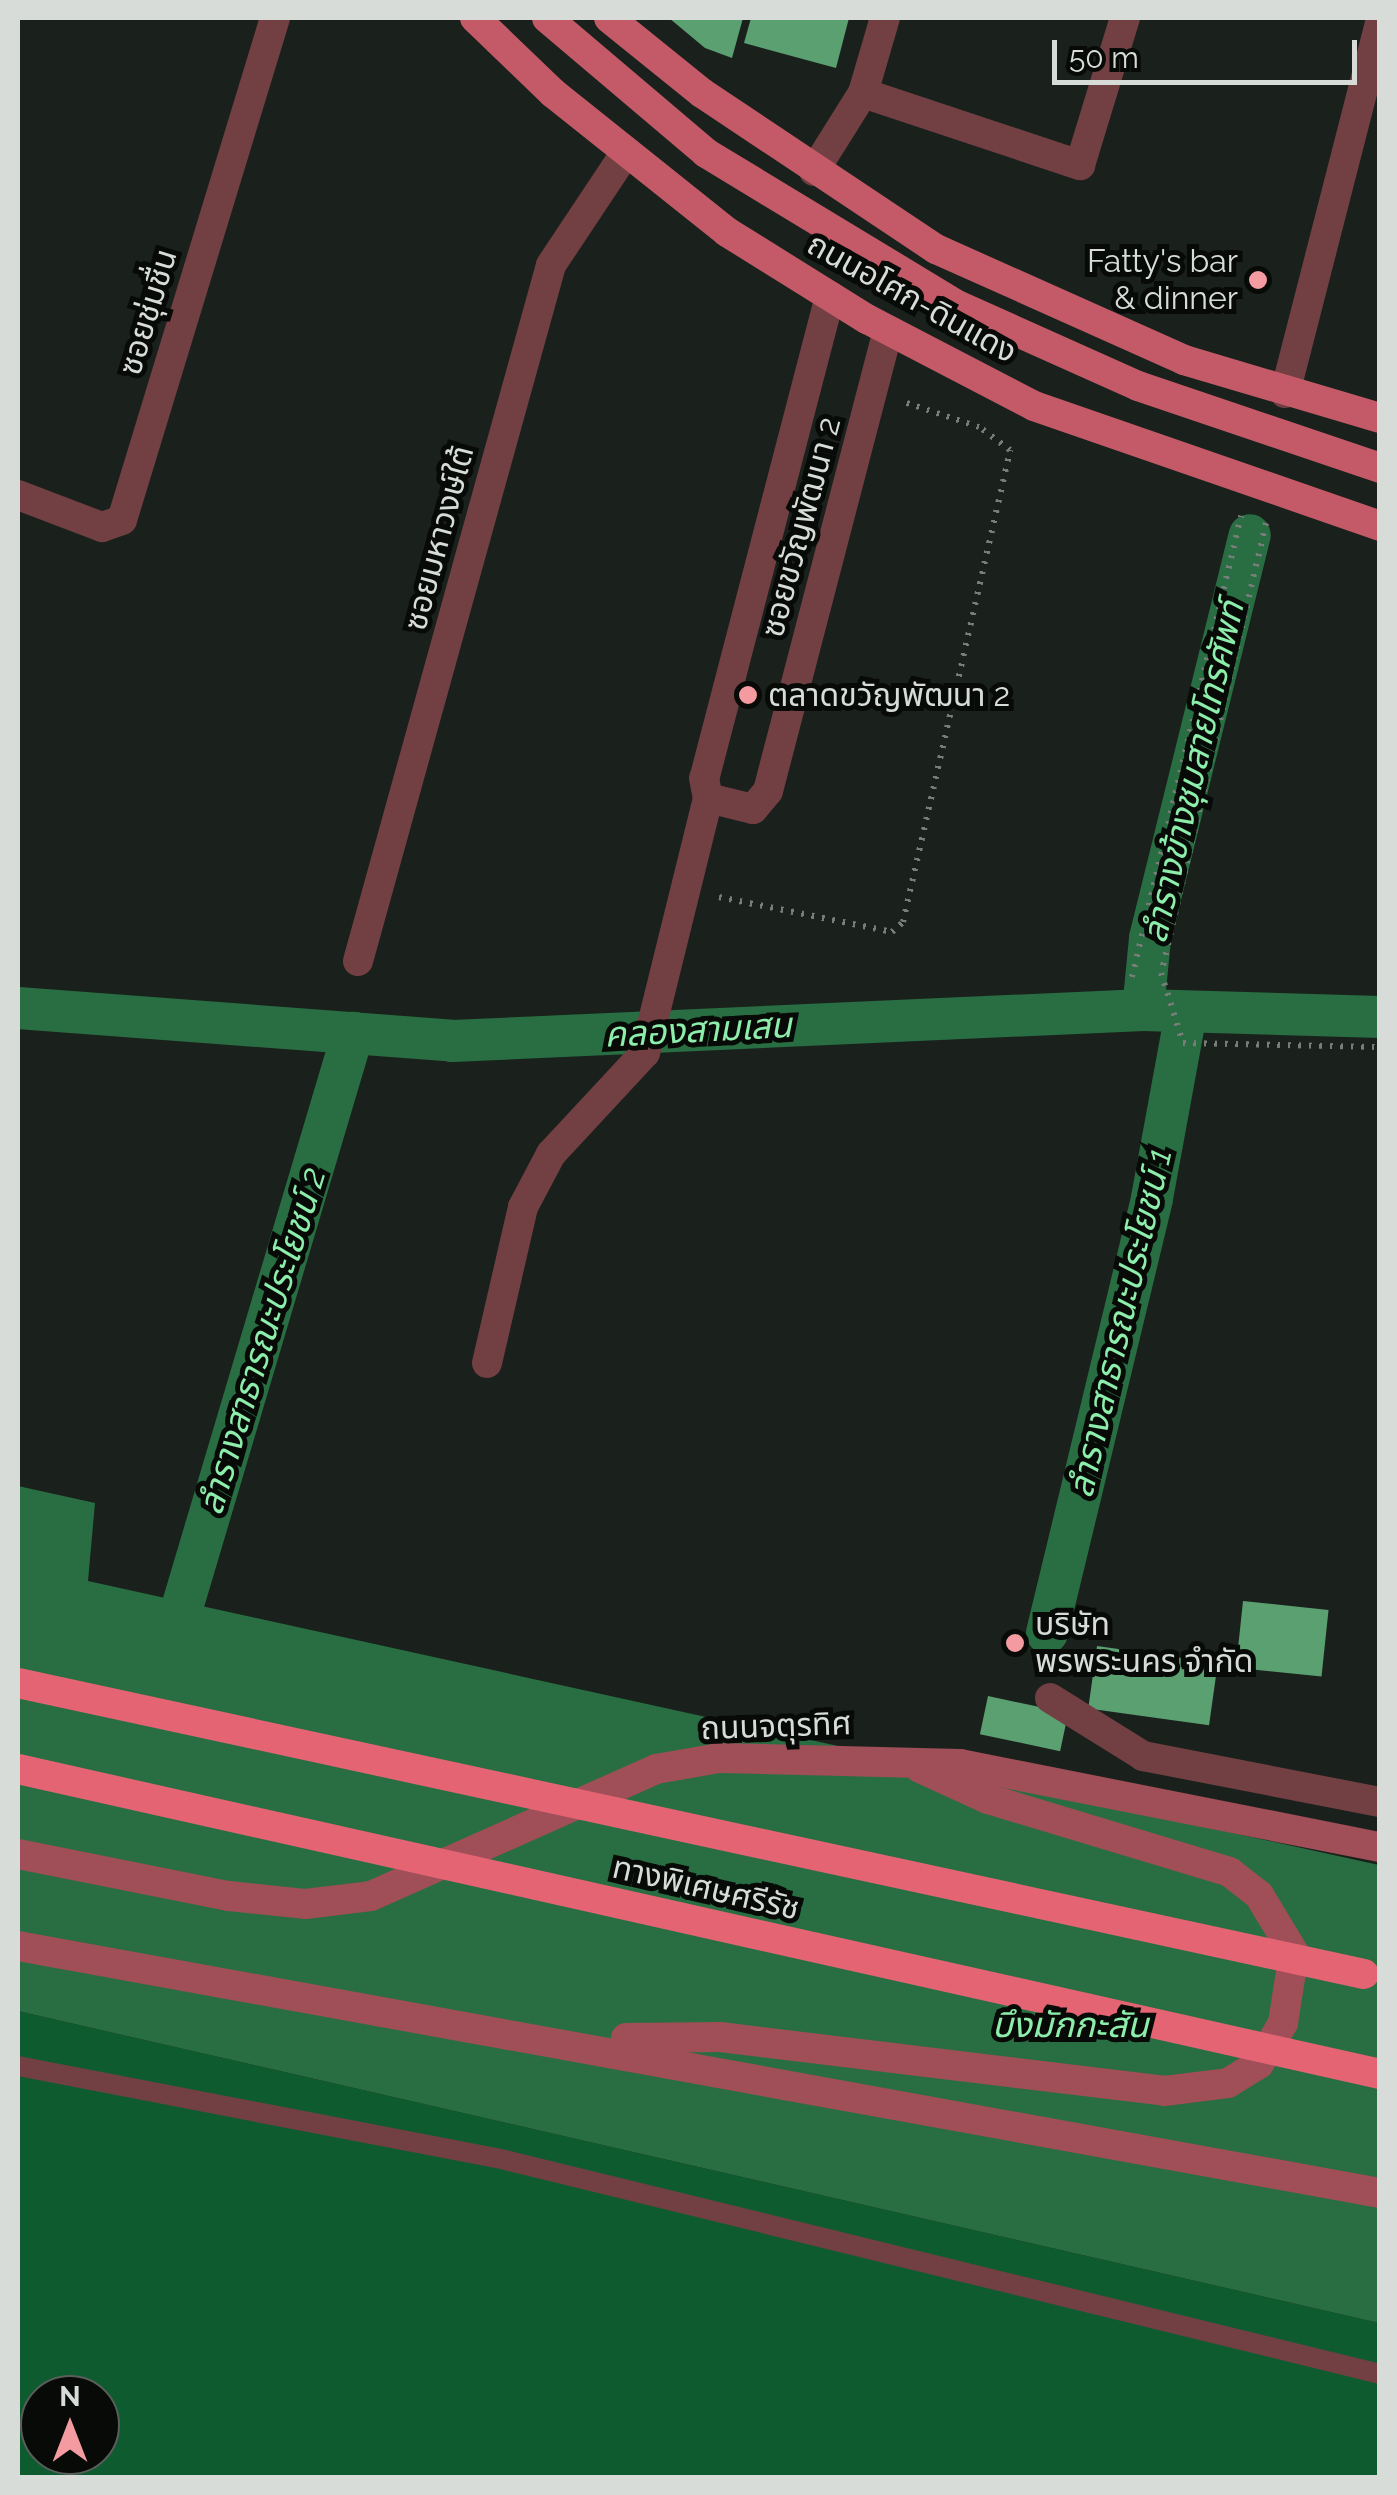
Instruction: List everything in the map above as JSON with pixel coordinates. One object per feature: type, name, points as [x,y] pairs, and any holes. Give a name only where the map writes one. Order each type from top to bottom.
[{"type":"highway","name":"ทางพิเศษศรีรัช","points":[[18,1683],[1364,1974]]},
{"type":"highway","name":"ทางพิเศษศรีรัช","points":[[18,1769],[1380,2074]]},
{"type":"main road","name":"ถนนอโศก-ดินแดง","points":[[474,18],[626,152],[726,232],[888,330],[1034,406],[1380,526]]},
{"type":"main road","name":"ถนนอโศก-ดินแดง","points":[[547,18],[706,153],[957,305],[1138,386],[1380,468]]},
{"type":"main road","name":"ถนนอโศก-ดินแดง","points":[[609,18],[814,171],[936,249],[1071,316],[1286,393],[1380,418]]},
{"type":"main road","name":"ถนนจตุรทิศ","points":[[18,1854],[305,1904],[372,1896],[656,1769],[719,1758],[904,1760],[1380,1847]]},
{"type":"main road","points":[[561,2039],[720,2037],[1164,2091],[1228,2083],[1259,2064],[1283,2023],[1294,1954],[1259,1895],[1230,1872],[988,1799],[904,1760]]},
{"type":"main road","points":[[18,1946],[216,1988],[561,2039],[1380,2193]]},
{"type":"street","name":"ซอยชุ่มชื่น","points":[[18,496],[102,527],[122,520],[275,18]]},
{"type":"street","points":[[814,171],[863,94],[885,18]]},
{"type":"street","points":[[863,94],[1080,166],[1126,18]]},
{"type":"street","points":[[1286,393],[1380,24]]},
{"type":"street","name":"ซอยมหาวงษ์ใต้","points":[[358,960],[551,265],[626,152]]},
{"type":"street","name":"ซอยขวัญพัฒนา 2","points":[[487,1363],[523,1207],[551,1154],[645,1053],[658,984],[708,798],[704,778],[830,296]]},
{"type":"street","name":"ซอยขวัญพัฒนา 2","points":[[708,798],[754,808],[768,791],[888,330]]},
{"type":"street","points":[[1050,1698],[1144,1756],[1380,1802]]},
{"type":"lane","points":[[18,2066],[505,2160],[1380,2374]]},
{"type":"path","points":[[683,889],[892,932],[904,922],[1010,450],[979,427],[872,392]]},
{"type":"path","points":[[1132,977],[1241,516]]},
{"type":"path","points":[[1266,522],[1161,973],[1183,1042],[1380,1047]]},
{"type":"shaded area","points":[[18,2011],[1379,2323],[1379,2477],[18,2478]]},
{"type":"water","name":"บึงมักกะสัน","points":[[18,1486],[95,1503],[88,1581],[1379,1865],[1379,2323],[18,2011]]},
{"type":"building","points":[[669,18],[743,18],[732,58],[705,48]]},
{"type":"building","points":[[751,18],[849,18],[836,68],[744,43]]},
{"type":"building","points":[[1243,1601],[1329,1610],[1322,1677],[1236,1668]]},
{"type":"building","points":[[1097,1646],[1218,1663],[1209,1725],[1088,1708]]},
{"type":"building","points":[[988,1696],[1068,1713],[1060,1751],[980,1734]]},
{"type":"waterway","name":"ลำรางข้างชุมสายโทรศัพท์","points":[[1143,1010],[1150,938],[1250,535]]},
{"type":"waterway","name":"คลองสามเสน","points":[[18,1008],[452,1041],[1143,1010],[1380,1017]]},
{"type":"waterway","name":"ลํารางสาธารณะประโยชน์ 1","points":[[1047,1633],[1152,1198],[1186,1012]]},
{"type":"waterway","name":"ลํารางสาธารณะประโยชน์ 2","points":[[170,1648],[353,1033]]},
{"type":"place","name":"Fatty's bar & dinner","points":[[1258,280]]},
{"type":"place","name":"ตลาดขวัญพัฒนา 2","points":[[748,695]]},
{"type":"place","name":"บริษัท พรพระนคร จำกัด","points":[[1015,1643]]}]
